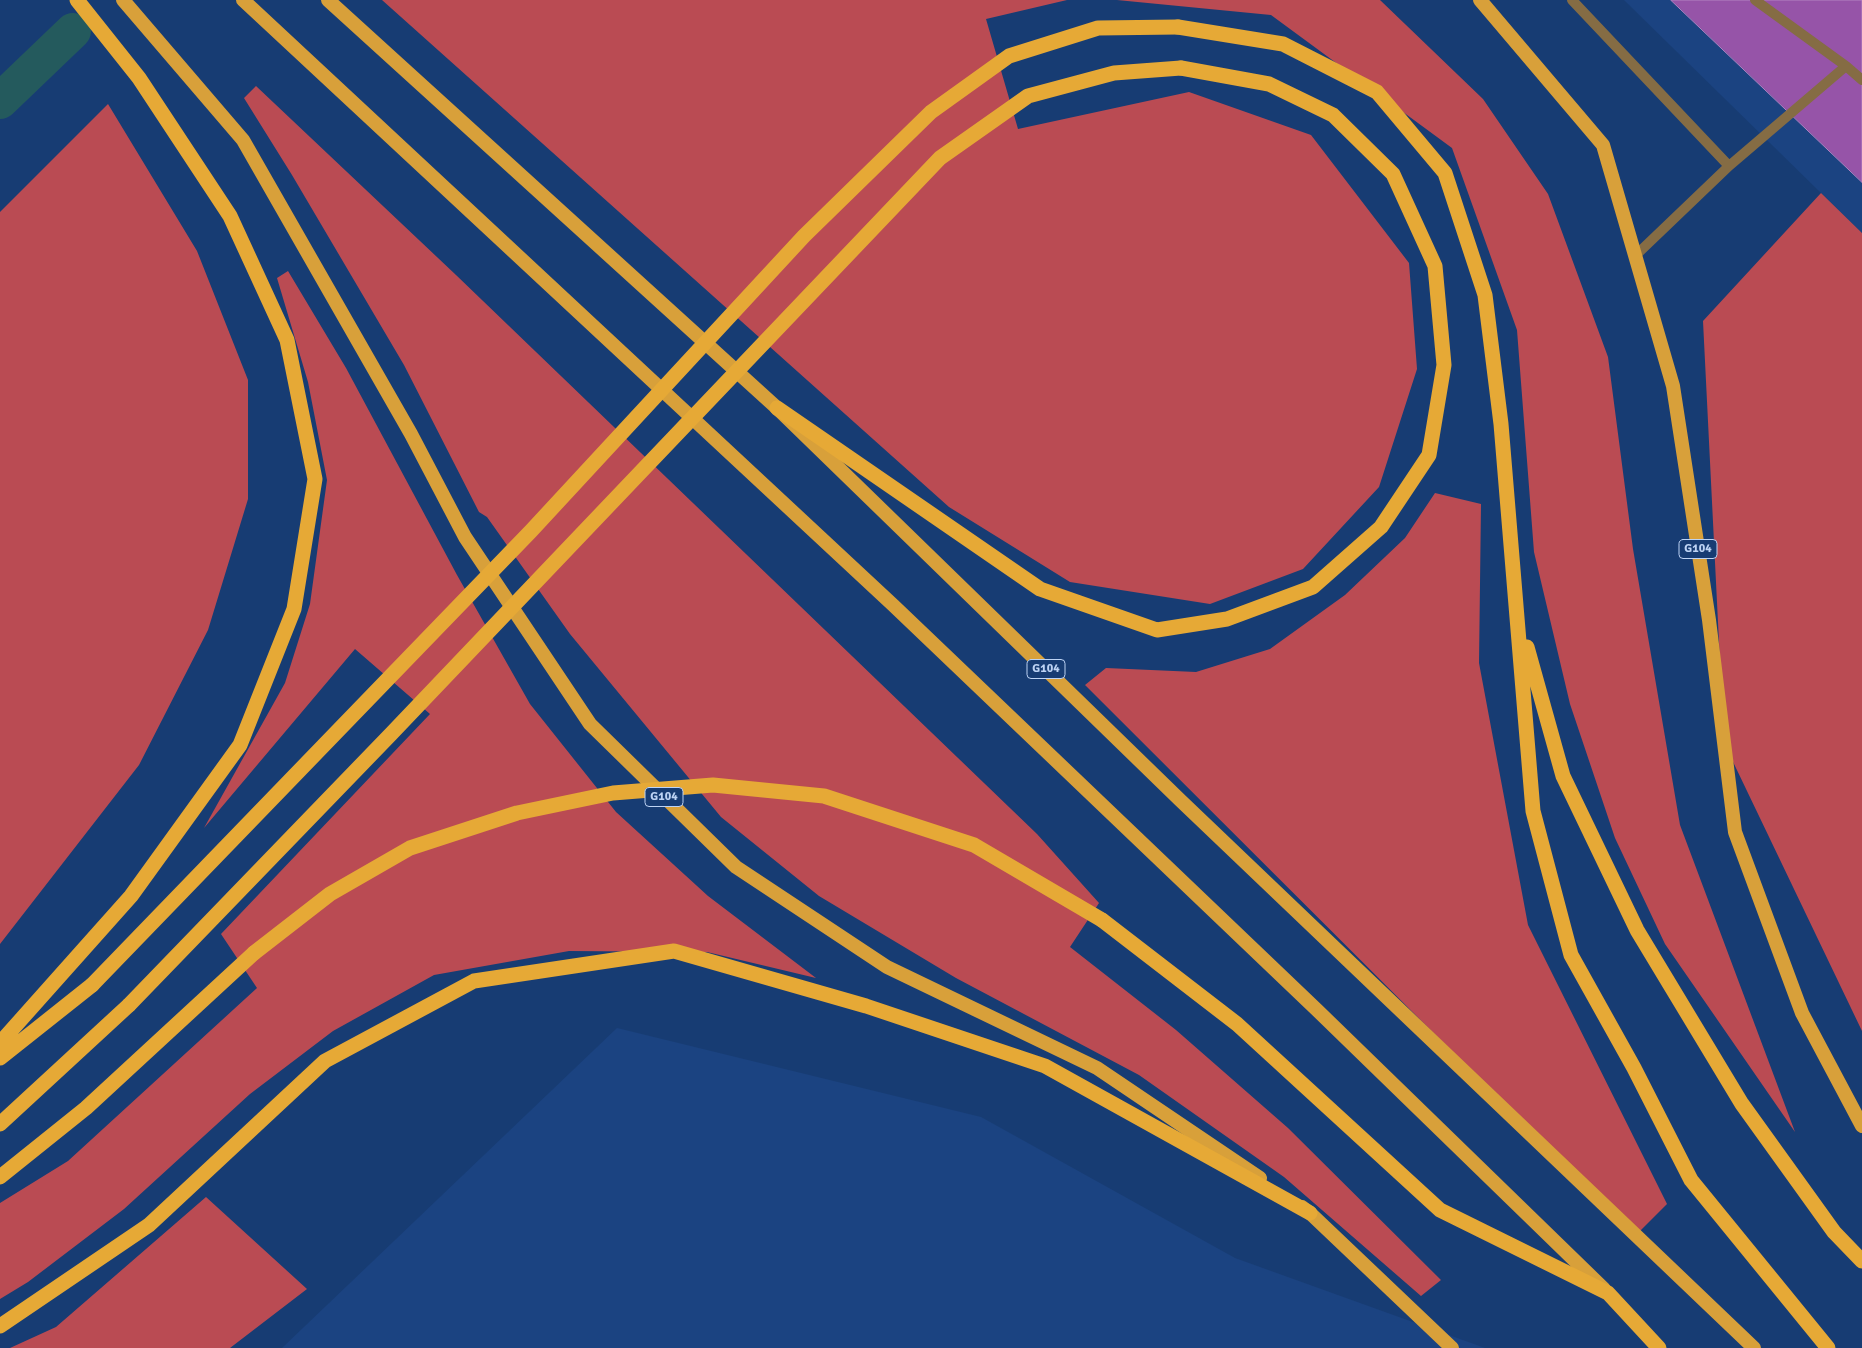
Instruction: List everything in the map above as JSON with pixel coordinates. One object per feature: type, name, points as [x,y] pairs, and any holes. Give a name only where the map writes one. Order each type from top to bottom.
[{"type":"highway","points":[[0,1042],[131,896],[240,745],[294,609],[315,479],[287,340],[230,216],[139,78],[76,0]]},
{"type":"highway","name":"G104","points":[[123,0],[243,140],[410,434],[465,537],[590,724],[736,867],[887,967],[1097,1068],[1310,1213],[1452,1348]]},
{"type":"highway","points":[[243,0],[900,612],[1309,1003],[1665,1348]]},
{"type":"highway","name":"G104","points":[[328,0],[777,408],[1180,800],[1754,1348]]},
{"type":"highway","name":"G104","points":[[1480,0],[1603,144],[1673,386],[1709,620],[1736,832],[1802,1013],[1862,1126]]},
{"type":"highway","points":[[0,1058],[92,986],[531,531],[804,236],[931,112],[1009,56],[1098,28],[1178,27],[1283,44],[1377,92],[1445,173],[1485,295],[1502,424],[1533,811],[1571,955],[1634,1068],[1690,1180],[1828,1348]]},
{"type":"highway","points":[[0,1124],[129,1005],[398,727],[940,158],[1028,96],[1114,73],[1181,68],[1269,84],[1333,115],[1394,174],[1435,266],[1444,364],[1429,454],[1381,527],[1312,587],[1227,619],[1157,630],[1040,589],[777,408]]},
{"type":"highway","points":[[1518,616],[1563,776],[1637,930],[1742,1104],[1834,1232],[1862,1261]]},
{"type":"highway","points":[[0,1177],[86,1108],[254,953],[330,894],[410,848],[517,813],[613,794],[713,784],[824,796],[974,845],[1102,920],[1237,1024],[1440,1210],[1608,1293],[1659,1348]]},
{"type":"highway","points":[[0,1326],[149,1225],[325,1061],[474,981],[674,951],[866,1006],[1044,1066],[1310,1213]]},
{"type":"lane","points":[[1572,0],[1729,166]]},
{"type":"lane","points":[[1755,0],[1846,66],[1862,80]]},
{"type":"lane","points":[[1635,256],[1729,166],[1846,66]]},
{"type":"shaded area","points":[[382,0],[1067,0],[986,19],[1018,129],[1189,92],[1311,135],[1409,263],[1417,369],[1379,487],[1303,569],[1210,604],[1070,582],[949,507]]},
{"type":"shaded area","points":[[1117,0],[1380,0],[1483,99],[1548,194],[1608,357],[1633,549],[1680,825],[1795,1132],[1665,944],[1615,838],[1570,704],[1534,552],[1517,330],[1452,148],[1271,15]]},
{"type":"shaded area","points":[[1624,0],[1862,0],[1862,233],[1821,193]]},
{"type":"shaded area","points":[[256,86],[456,275],[1037,834],[1099,903],[1070,947],[1176,1030],[1288,1128],[1441,1280],[1421,1296],[1284,1177],[1139,1075],[956,978],[819,896],[721,817],[570,634],[487,517],[479,512],[404,365],[292,175],[244,98]]},
{"type":"shaded area","points":[[108,104],[197,251],[248,380],[248,499],[208,630],[139,765],[0,944],[0,212]]},
{"type":"shaded area","points":[[1821,193],[1862,233],[1862,1031],[1724,743],[1703,321]]},
{"type":"shaded area","points":[[288,271],[346,368],[457,575],[530,704],[616,812],[708,896],[816,978],[707,952],[569,951],[434,975],[333,1031],[250,1094],[124,1209],[28,1282],[0,1299],[0,1203],[68,1161],[257,988],[221,934],[430,714],[355,649],[204,828],[285,683],[310,604],[327,480],[308,382],[277,278]]},
{"type":"shaded area","points":[[1435,493],[1481,504],[1479,663],[1528,925],[1667,1204],[1636,1235],[1085,685],[1106,668],[1196,672],[1270,649],[1345,595],[1405,538]]},
{"type":"shaded area","points":[[617,1028],[981,1117],[1235,1258],[1485,1348],[282,1348]]},
{"type":"shaded area","points":[[206,1197],[307,1289],[230,1348],[10,1348],[56,1327]]},
{"type":"building","points":[[1671,0],[1862,0],[1862,182]]},
{"type":"waterway","points":[[0,101],[73,31]]}]
